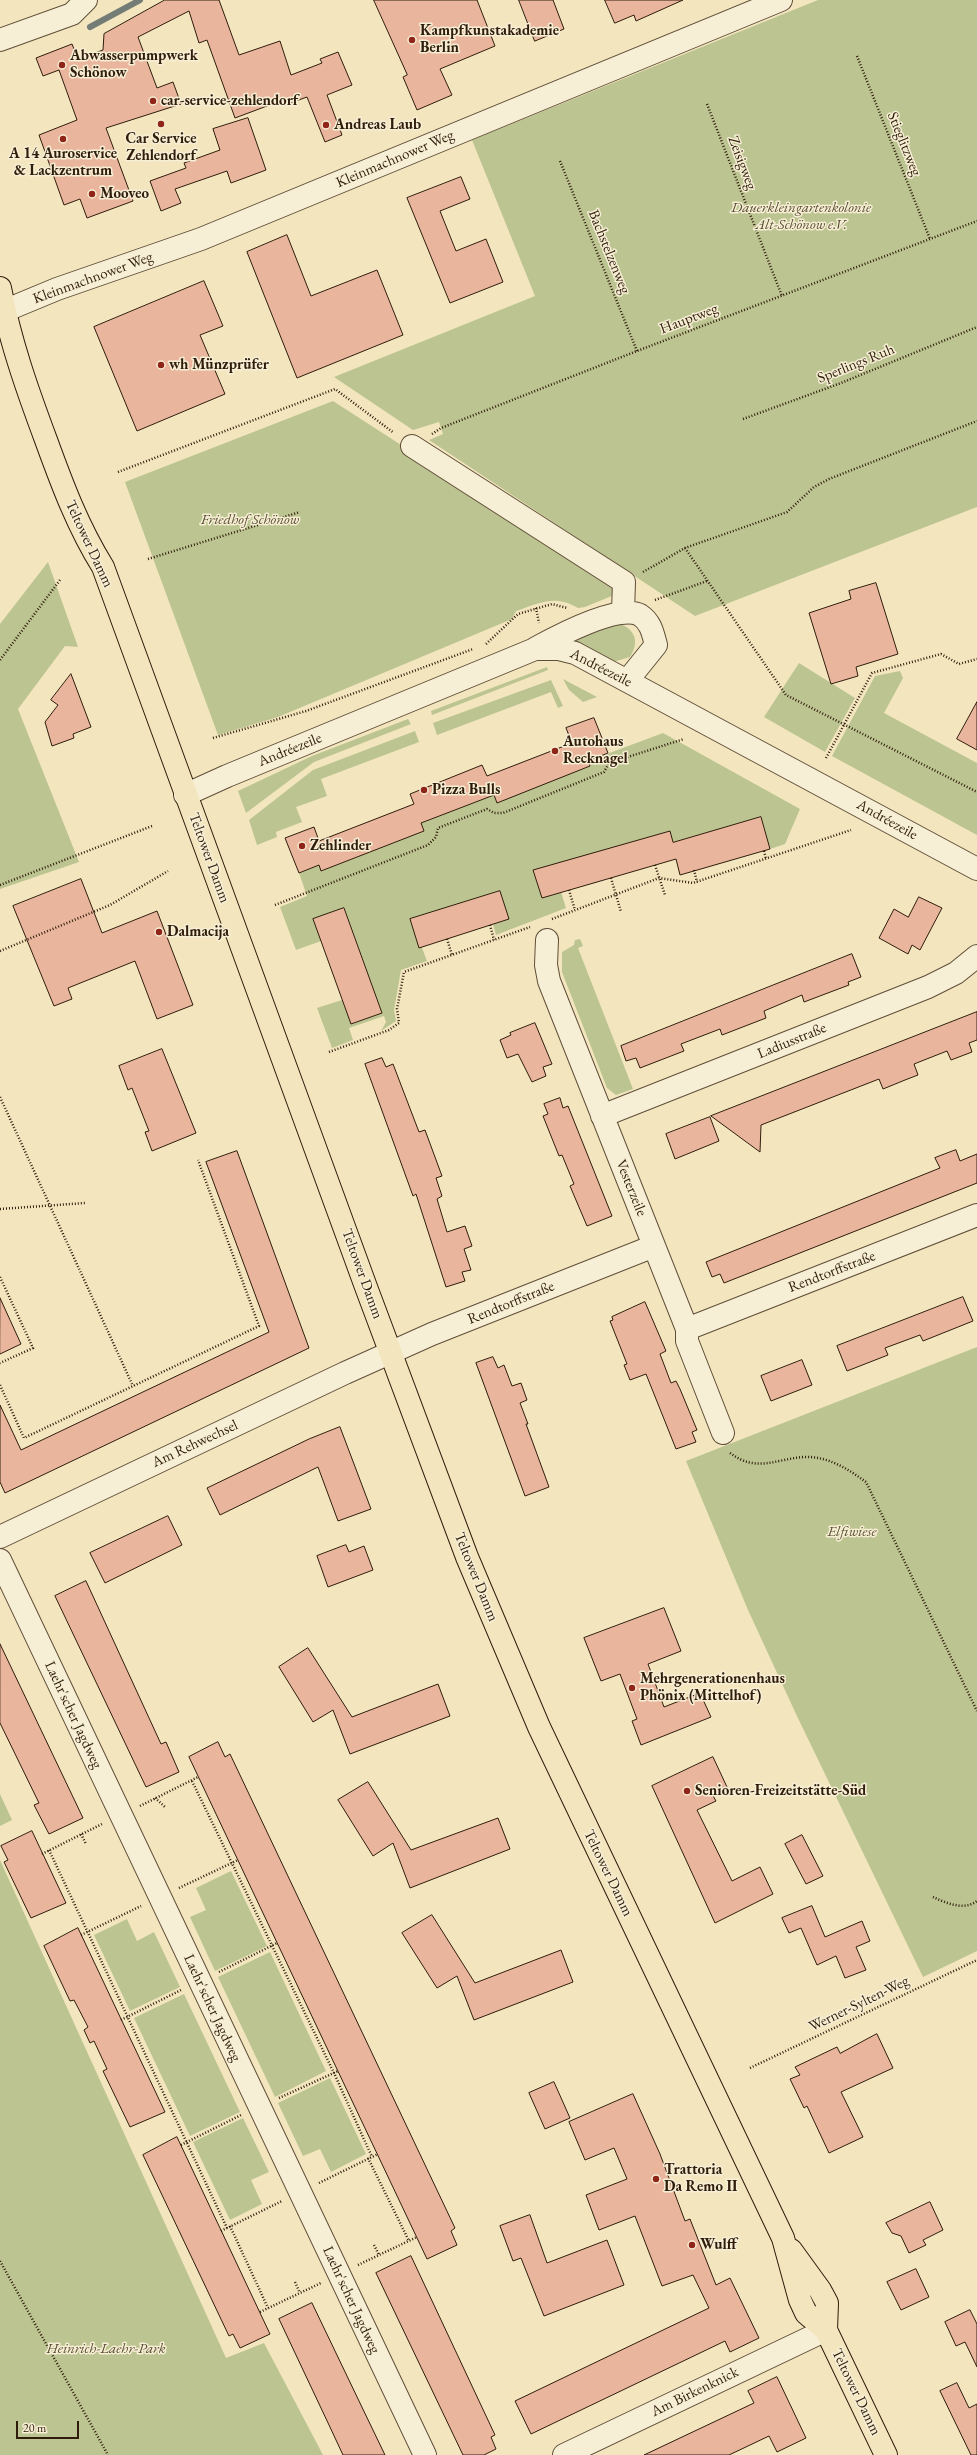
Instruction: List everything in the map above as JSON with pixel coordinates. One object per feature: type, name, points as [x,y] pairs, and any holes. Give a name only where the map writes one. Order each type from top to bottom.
[{"type":"main road","name":"Teltower Damm","points":[[0,288],[2,312],[15,354],[71,508],[104,567],[185,795],[467,1557],[530,1706],[783,2238],[820,2290],[827,2303],[826,2330],[886,2455]]},
{"type":"street","points":[[0,40],[72,14],[86,0]]},
{"type":"street","name":"Kleinmachnower Weg","points":[[2,312],[57,289],[201,239],[782,0]]},
{"type":"street","points":[[412,446],[624,582],[623,612]]},
{"type":"street","points":[[535,648],[572,629],[623,612],[640,615],[652,628],[656,645],[627,681]]},
{"type":"street","name":"Andréezeile","points":[[185,795],[227,776],[535,648],[559,648],[575,653],[977,869]]},
{"type":"street","name":"Vesterzeile","points":[[543,929],[549,981],[687,1329],[687,1341],[725,1442]]},
{"type":"street","name":"Ladiusstraße","points":[[602,1116],[928,987],[956,973],[977,956]]},
{"type":"street","name":"Rendtorffstraße","points":[[687,1329],[977,1215]]},
{"type":"street","name":"Rendtorffstraße","points":[[391,1352],[432,1334],[654,1246]]},
{"type":"street","name":"Am Rehwechsel","points":[[0,1537],[391,1352]]},
{"type":"street","name":"Laehr'scher Jagdweg","points":[[0,1560],[425,2455]]},
{"type":"street","name":"Am Birkenknick","points":[[564,2455],[826,2330]]},
{"type":"path","name":"Stieglitzweg","points":[[857,56],[930,239]]},
{"type":"path","name":"Zeisigweg","points":[[707,104],[782,296]]},
{"type":"path","name":"Bachstelzenweg","points":[[560,161],[637,351]]},
{"type":"path","name":"Hauptweg","points":[[412,446],[441,428],[637,351],[977,221]]},
{"type":"path","name":"Sperlings Ruh","points":[[743,419],[841,383],[977,327]]},
{"type":"path","points":[[118,472],[335,389],[412,446]]},
{"type":"path","points":[[624,582],[685,548],[787,512],[814,487],[829,479],[977,421]]},
{"type":"path","points":[[148,559],[300,512]]},
{"type":"path","points":[[685,548],[786,695],[977,792]]},
{"type":"path","points":[[0,660],[60,580]]},
{"type":"path","points":[[652,601],[707,581]]},
{"type":"path","points":[[212,738],[306,711],[486,644],[518,614],[552,604],[572,610]]},
{"type":"path","points":[[826,758],[872,673],[941,654],[959,664],[977,659]]},
{"type":"path","points":[[275,905],[428,845],[436,837],[438,828],[447,824],[488,809],[494,813],[503,813],[604,772],[609,763],[684,739]]},
{"type":"path","points":[[0,885],[152,826]]},
{"type":"path","points":[[328,1052],[389,1030],[399,1023],[397,1009],[404,972],[494,940],[543,929],[575,910],[659,878],[697,882],[851,830]]},
{"type":"path","points":[[764,851],[766,859]]},
{"type":"path","points":[[656,865],[665,895]]},
{"type":"path","points":[[694,870],[697,882]]},
{"type":"path","points":[[0,951],[110,905],[168,871]]},
{"type":"path","points":[[611,878],[621,912]]},
{"type":"path","points":[[569,890],[575,910]]},
{"type":"path","points":[[490,925],[494,940]]},
{"type":"path","points":[[447,939],[452,955]]},
{"type":"path","points":[[0,1097],[133,1386]]},
{"type":"path","points":[[0,1385],[24,1438],[259,1326],[198,1160]]},
{"type":"path","points":[[0,1209],[85,1203]]},
{"type":"path","points":[[0,1276],[33,1348],[0,1362]]},
{"type":"path","points":[[725,1442],[742,1462],[764,1464],[806,1457],[842,1465],[866,1482],[977,1710]]},
{"type":"path","points":[[135,1808],[198,1777]]},
{"type":"path","points":[[192,1781],[334,2073],[372,2156]]},
{"type":"path","points":[[155,1798],[165,1807]]},
{"type":"path","points":[[42,1854],[106,1822]]},
{"type":"path","points":[[80,1834],[86,1844]]},
{"type":"path","points":[[49,1850],[186,2140],[268,2308]]},
{"type":"path","points":[[174,1890],[238,1860]]},
{"type":"path","points":[[933,1897],[949,1904],[960,1905],[977,1901]]},
{"type":"path","points":[[81,1935],[145,1904]]},
{"type":"path","points":[[214,1975],[277,1943]]},
{"type":"path","name":"Werner-Sylten-Weg","points":[[750,2068],[977,1960]]},
{"type":"path","points":[[121,2020],[185,1988]]},
{"type":"path","points":[[273,2100],[338,2070]]},
{"type":"path","points":[[180,2145],[186,2140],[245,2114]]},
{"type":"path","points":[[314,2186],[378,2154]]},
{"type":"path","points":[[368,2158],[409,2241]]},
{"type":"path","points":[[221,2231],[286,2199]]},
{"type":"path","points":[[353,2268],[417,2237]]},
{"type":"path","points":[[374,2245],[379,2255]]},
{"type":"path","points":[[0,2261],[108,2455]]},
{"type":"path","points":[[260,2312],[325,2281]]},
{"type":"path","points":[[294,2282],[300,2293]]},
{"type":"green space","name":"Dauerkleingartenkolonie Alt-Schönow e.V.","points":[[818,0],[977,0],[977,507],[695,616],[429,440],[443,434],[439,422],[413,430],[334,377],[535,296],[472,140]]},
{"type":"green space","name":"Friedhof Schönow","points":[[333,401],[621,587],[619,593],[585,607],[578,608],[562,601],[547,601],[516,611],[512,619],[278,717],[218,735],[125,482]]},
{"type":"green space","points":[[48,562],[78,647],[65,646],[18,709],[79,862],[0,889],[0,624]]},
{"type":"green space","points":[[618,623],[632,632],[634,636],[635,646],[630,657],[613,662],[577,643],[577,638]]},
{"type":"green space","points":[[799,663],[855,698],[825,752],[764,717]]},
{"type":"green space","points":[[547,667],[548,670],[432,715],[431,711]]},
{"type":"green space","points":[[900,671],[903,678],[884,713],[977,763],[977,835],[832,756],[875,676]]},
{"type":"green space","points":[[563,679],[597,697],[583,702],[569,690]]},
{"type":"green space","points":[[551,680],[563,706],[558,708],[551,692],[437,735],[433,723]]},
{"type":"green space","points":[[408,719],[411,724],[314,762],[246,813],[238,791],[312,756]]},
{"type":"green space","points":[[415,731],[419,742],[321,779],[327,796],[296,807],[302,822],[276,832],[277,837],[257,845],[249,820],[313,770]]},
{"type":"green space","points":[[663,733],[800,809],[785,844],[770,849],[761,817],[673,842],[534,870],[542,898],[561,892],[566,908],[496,935],[493,924],[509,919],[499,891],[411,919],[427,961],[401,970],[394,1010],[396,1021],[381,1031],[386,1022],[384,1016],[349,1028],[353,1040],[332,1048],[317,1008],[342,1000],[352,1024],[382,1013],[344,908],[314,919],[321,941],[296,950],[280,907],[307,896],[299,873],[319,865],[321,871],[424,831],[421,823],[494,795],[497,802],[590,766],[588,761]]},
{"type":"green space","points":[[580,939],[583,946],[578,948],[633,1089],[616,1095],[607,1088],[562,972],[562,952],[574,945],[575,940]]},
{"type":"green space","name":"Elfiwiese","points":[[977,1347],[977,1951],[923,1977],[796,1714],[748,1610],[686,1461]]},
{"type":"green space","points":[[0,1794],[12,1820],[0,1826]]},
{"type":"green space","name":"Heinrich-Laehr-Park","points":[[0,1860],[226,2358],[264,2343],[323,2455],[0,2455]]},
{"type":"green space","points":[[231,1871],[267,1946],[215,1971],[190,1917],[206,1910],[196,1888]]},
{"type":"green space","points":[[127,1919],[137,1941],[154,1932],[180,1987],[130,2011],[94,1935]]},
{"type":"green space","points":[[270,1952],[326,2071],[275,2097],[218,1977]]},
{"type":"green space","points":[[184,1994],[240,2112],[190,2136],[134,2018]]},
{"type":"green space","points":[[330,2078],[366,2154],[331,2172],[320,2149],[303,2156],[278,2103]]},
{"type":"green space","points":[[243,2118],[269,2172],[251,2180],[262,2204],[230,2220],[193,2142]]},
{"type":"building","points":[[165,0],[219,0],[239,55],[280,41],[291,75],[322,63],[320,59],[338,52],[352,85],[327,95],[342,135],[325,142],[307,97],[285,105],[283,100],[235,118],[207,40],[199,43],[189,11],[138,37],[157,88],[173,82],[181,104],[106,128],[133,201],[87,218],[80,199],[64,205],[39,135],[77,120],[59,70],[43,76],[36,58],[72,44],[78,59],[103,50],[104,34]]},
{"type":"building","points":[[374,0],[477,0],[495,46],[440,69],[452,95],[417,110],[403,77],[407,75]]},
{"type":"building","points":[[519,0],[553,0],[564,29],[535,41]]},
{"type":"building","points":[[605,0],[683,0],[636,21],[634,15],[615,23]]},
{"type":"building","points":[[248,118],[266,170],[231,183],[227,171],[175,189],[181,203],[161,211],[150,181],[186,168],[184,163],[220,150],[213,129]]},
{"type":"building","points":[[461,177],[470,199],[440,211],[456,251],[486,239],[503,282],[450,303],[407,198]]},
{"type":"building","points":[[287,235],[311,296],[377,270],[403,335],[297,378],[247,252]]},
{"type":"building","name":"wh Münzprüfer","points":[[204,281],[223,326],[200,335],[225,394],[137,431],[94,327]]},
{"type":"building","points":[[876,583],[898,654],[856,667],[858,676],[831,684],[809,613],[851,599],[849,591]]},
{"type":"building","points":[[71,674],[91,727],[73,734],[74,738],[52,746],[45,722],[58,705],[51,700]]},
{"type":"building","points":[[977,702],[977,750],[957,739]]},
{"type":"building","points":[[594,718],[608,753],[588,761],[590,766],[497,803],[494,795],[421,823],[424,831],[321,871],[319,865],[299,873],[285,838],[314,827],[319,841],[414,804],[410,794],[482,765],[487,776],[572,743],[566,728]]},
{"type":"building","points":[[761,817],[770,849],[680,875],[676,859],[542,898],[533,870],[670,831],[673,842]]},
{"type":"building","points":[[81,879],[102,933],[157,911],[193,1005],[157,1019],[135,961],[68,988],[72,999],[54,1006],[13,906]]},
{"type":"building","points":[[500,891],[509,919],[419,948],[410,919]]},
{"type":"building","points":[[919,897],[942,908],[920,950],[912,945],[908,954],[879,938],[894,909],[908,917]]},
{"type":"building","points":[[344,908],[382,1013],[351,1024],[313,919]]},
{"type":"building","points":[[852,954],[861,977],[848,982],[849,985],[804,1002],[802,995],[764,1011],[766,1018],[722,1035],[720,1029],[681,1044],[684,1051],[640,1068],[636,1058],[626,1061],[621,1046]]},
{"type":"building","points":[[977,1012],[977,1040],[969,1043],[972,1052],[951,1060],[947,1051],[914,1064],[918,1075],[883,1089],[879,1079],[761,1125],[760,1152],[711,1116]]},
{"type":"building","points":[[535,1023],[552,1064],[543,1067],[546,1076],[532,1082],[518,1054],[507,1058],[500,1040],[511,1035],[510,1033]]},
{"type":"building","points":[[162,1049],[196,1133],[152,1151],[145,1132],[149,1131],[132,1088],[128,1090],[119,1066]]},
{"type":"building","points":[[382,1058],[386,1067],[393,1064],[419,1132],[425,1130],[442,1176],[436,1178],[442,1196],[437,1199],[447,1232],[465,1226],[472,1246],[464,1249],[471,1270],[462,1272],[465,1281],[446,1287],[416,1194],[413,1196],[365,1064]]},
{"type":"building","points":[[560,1098],[563,1108],[568,1106],[612,1216],[587,1226],[570,1186],[574,1184],[562,1155],[559,1156],[543,1116],[548,1114],[544,1104]]},
{"type":"building","points":[[710,1117],[719,1141],[675,1159],[666,1134]]},
{"type":"building","points":[[956,1150],[960,1161],[977,1154],[977,1183],[724,1283],[720,1274],[712,1277],[706,1262],[940,1168],[935,1158]]},
{"type":"building","points":[[237,1151],[309,1348],[5,1493],[0,1482],[0,1405],[21,1450],[269,1332],[206,1162]]},
{"type":"building","points":[[963,1297],[973,1321],[923,1341],[920,1335],[885,1348],[888,1355],[847,1371],[837,1346]]},
{"type":"building","points":[[0,1298],[21,1344],[0,1354]]},
{"type":"building","points":[[645,1302],[666,1351],[660,1354],[671,1383],[676,1381],[697,1430],[692,1432],[696,1442],[676,1449],[646,1374],[630,1380],[624,1365],[627,1364],[610,1321],[613,1320],[612,1317]]},
{"type":"building","points":[[493,1357],[498,1368],[504,1365],[512,1386],[521,1383],[527,1400],[520,1403],[549,1487],[525,1496],[476,1363]]},
{"type":"building","points":[[802,1360],[812,1385],[771,1401],[761,1376]]},
{"type":"building","points":[[340,1427],[371,1509],[338,1521],[318,1467],[220,1515],[207,1488],[309,1439]]},
{"type":"building","points":[[168,1516],[182,1545],[105,1583],[90,1553]]},
{"type":"building","points":[[346,1545],[349,1552],[364,1546],[373,1570],[328,1587],[317,1556]]},
{"type":"building","points":[[86,1581],[161,1744],[166,1742],[179,1772],[146,1787],[55,1596]]},
{"type":"building","points":[[664,1608],[681,1651],[648,1664],[664,1707],[700,1693],[711,1717],[641,1745],[632,1721],[637,1719],[620,1674],[601,1681],[584,1638]]},
{"type":"building","points":[[0,1644],[83,1818],[49,1834],[34,1805],[39,1803],[0,1723]]},
{"type":"building","points":[[308,1648],[352,1717],[438,1684],[450,1716],[350,1754],[333,1710],[313,1722],[279,1667]]},
{"type":"building","points":[[218,1742],[225,1757],[230,1754],[455,2228],[451,2231],[457,2245],[427,2259],[189,1757]]},
{"type":"building","points":[[713,1757],[727,1787],[712,1794],[716,1801],[697,1810],[732,1881],[760,1867],[773,1894],[715,1923],[652,1786]]},
{"type":"building","points":[[368,1782],[411,1850],[498,1818],[510,1849],[410,1888],[393,1843],[373,1856],[338,1800]]},
{"type":"building","points":[[32,1831],[66,1903],[31,1918],[4,1862],[8,1860],[1,1846]]},
{"type":"building","points":[[802,1835],[823,1876],[806,1884],[785,1844]]},
{"type":"building","points":[[812,1906],[825,1937],[862,1921],[870,1941],[856,1947],[866,1970],[845,1978],[836,1956],[817,1965],[801,1928],[789,1933],[782,1918]]},
{"type":"building","points":[[432,1915],[475,1983],[561,1950],[573,1982],[474,2020],[457,1976],[437,1988],[402,1933]]},
{"type":"building","points":[[78,1928],[165,2112],[130,2127],[103,2071],[107,2069],[94,2041],[90,2043],[84,2030],[88,2027],[74,2000],[70,2001],[44,1946]]},
{"type":"building","points":[[877,2034],[893,2068],[841,2092],[863,2137],[829,2153],[807,2106],[804,2108],[790,2079],[800,2075],[795,2067],[837,2047],[840,2053]]},
{"type":"building","points":[[554,2082],[570,2118],[545,2129],[529,2093]]},
{"type":"building","points":[[633,2094],[660,2154],[685,2221],[690,2219],[716,2285],[730,2278],[759,2338],[730,2352],[725,2341],[531,2434],[515,2401],[709,2308],[693,2275],[662,2286],[635,2216],[599,2230],[586,2195],[627,2179],[614,2148],[585,2160],[569,2122]]},
{"type":"building","points":[[177,2137],[270,2334],[240,2348],[233,2334],[229,2336],[143,2155]]},
{"type":"building","points":[[930,2202],[943,2230],[923,2240],[926,2245],[909,2253],[901,2236],[892,2233],[886,2223]]},
{"type":"building","points":[[530,2215],[547,2263],[607,2240],[624,2285],[544,2316],[521,2258],[513,2261],[500,2226]]},
{"type":"building","points":[[411,2256],[495,2435],[491,2437],[496,2449],[484,2455],[463,2455],[376,2273]]},
{"type":"building","points":[[916,2269],[929,2297],[901,2310],[887,2282]]},
{"type":"building","points":[[312,2303],[385,2455],[343,2455],[279,2319]]},
{"type":"building","points":[[970,2310],[977,2324],[977,2367],[965,2342],[956,2346],[945,2322]]},
{"type":"building","points":[[777,2377],[806,2438],[777,2452],[769,2436],[729,2455],[644,2455],[754,2403],[748,2391]]},
{"type":"building","points":[[957,2383],[969,2408],[977,2404],[977,2455],[971,2455],[940,2391]]},
{"type":"waterway","points":[[90,27],[140,0]]},
{"type":"place","name":"Kampfkunstakademie Berlin","points":[[412,40]]},
{"type":"place","name":"Abwasserpumpwerk Schönow","points":[[62,65]]},
{"type":"place","name":"car-service-zehlendorf","points":[[153,101]]},
{"type":"place","name":"Car Service Zehlendorf","points":[[161,124]]},
{"type":"place","name":"Andreas Laub","points":[[326,125]]},
{"type":"place","name":"A 14 Auroservice & Lackzentrum","points":[[63,139]]},
{"type":"place","name":"Mooveo","points":[[92,194]]},
{"type":"place","name":"wh Münzprüfer","points":[[161,365]]},
{"type":"place","name":"Autohaus Recknagel","points":[[555,751]]},
{"type":"place","name":"Pizza Bulls","points":[[424,790]]},
{"type":"place","name":"Zehlinder","points":[[302,846]]},
{"type":"place","name":"Dalmacija","points":[[159,932]]},
{"type":"place","name":"Mehrgenerationenhaus Phönix (Mittelhof)","points":[[632,1688]]},
{"type":"place","name":"Senioren-Freizeitstätte-Süd","points":[[687,1791]]},
{"type":"place","name":"Trattoria Da Remo II","points":[[656,2179]]},
{"type":"place","name":"Wulff","points":[[692,2245]]}]
